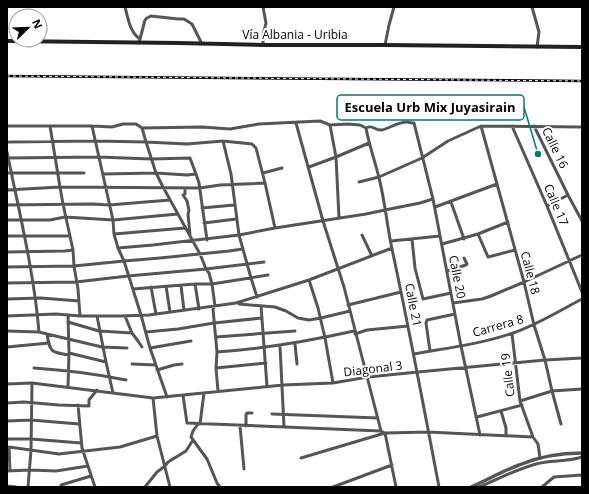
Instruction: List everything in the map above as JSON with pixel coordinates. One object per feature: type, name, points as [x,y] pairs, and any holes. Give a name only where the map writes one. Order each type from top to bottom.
[{"type":"main road","name":"Vía Albania - Uribia","points":[[7,41],[140,41],[263,45],[582,47]]},
{"type":"street","points":[[125,7],[134,33],[140,41]]},
{"type":"street","points":[[263,7],[266,23],[263,35],[263,45]]},
{"type":"street","points":[[385,45],[394,7]]},
{"type":"street","points":[[532,7],[539,32],[537,47]]},
{"type":"street","points":[[140,41],[145,20],[151,16],[184,19],[192,24],[202,44]]},
{"type":"street","points":[[7,126],[112,127],[123,124],[136,124],[142,128],[202,127],[230,129],[259,124],[320,121],[330,125],[360,125],[366,128]]},
{"type":"street","name":"Calle 20","points":[[366,128],[372,126],[375,129],[381,130],[407,122],[414,123],[435,207],[480,435]]},
{"type":"street","points":[[296,123],[350,311],[381,431]]},
{"type":"street","points":[[330,125],[336,157],[340,218]]},
{"type":"street","points":[[50,126],[62,204],[73,250],[80,316]]},
{"type":"street","points":[[92,126],[110,204],[114,234],[133,288],[150,348],[167,397]]},
{"type":"street","points":[[359,182],[379,177],[422,158],[448,141],[481,126],[582,127]]},
{"type":"street","name":"Calle 18","points":[[481,126],[561,424]]},
{"type":"street","name":"Calle 17","points":[[512,126],[582,292]]},
{"type":"street","name":"Calle 16","points":[[534,126],[582,221]]},
{"type":"street","points":[[142,128],[156,173],[209,273],[215,306],[213,309],[217,352],[216,368],[218,391]]},
{"type":"street","name":"Calle 21","points":[[366,128],[379,177],[418,372],[439,487]]},
{"type":"street","points":[[7,142],[96,141],[186,144],[223,141],[252,144],[256,148],[275,228]]},
{"type":"street","points":[[223,141],[230,174],[239,235],[257,297]]},
{"type":"street","points":[[309,167],[369,143]]},
{"type":"street","points":[[7,152],[9,173],[18,205],[27,252],[38,315],[39,332]]},
{"type":"street","points":[[8,158],[190,158],[200,188],[207,240]]},
{"type":"street","points":[[262,173],[282,168]]},
{"type":"street","points":[[9,173],[84,173]]},
{"type":"street","points":[[103,174],[196,174]]},
{"type":"street","points":[[7,190],[60,187],[200,188],[220,184],[265,183]]},
{"type":"street","points":[[435,207],[497,184]]},
{"type":"street","points":[[184,188],[185,194],[183,195],[187,201],[189,210],[190,236]]},
{"type":"street","points":[[547,206],[568,195]]},
{"type":"street","points":[[7,205],[110,204],[170,200]]},
{"type":"street","points":[[118,248],[207,240],[366,214],[420,204],[433,200]]},
{"type":"street","points":[[451,202],[464,238]]},
{"type":"street","points":[[202,208],[234,205]]},
{"type":"street","points":[[7,220],[50,220],[66,217],[113,220],[178,214]]},
{"type":"street","points":[[204,223],[236,219]]},
{"type":"street","points":[[442,244],[478,234],[508,222]]},
{"type":"street","points":[[114,234],[185,228]]},
{"type":"street","points":[[478,234],[488,257],[515,250]]},
{"type":"street","points":[[362,235],[372,256]]},
{"type":"street","points":[[7,236],[70,236]]},
{"type":"street","points":[[391,241],[440,236]]},
{"type":"street","points":[[412,239],[414,268],[423,299],[451,293]]},
{"type":"street","points":[[7,316],[56,314],[80,316],[124,316],[156,314],[236,303],[309,280],[392,248]]},
{"type":"street","points":[[7,267],[74,266],[243,249]]},
{"type":"street","points":[[7,252],[73,250]]},
{"type":"street","points":[[453,303],[487,297],[524,282],[582,255]]},
{"type":"street","points":[[447,271],[466,265],[467,264],[464,258]]},
{"type":"street","points":[[7,283],[76,282],[264,262]]},
{"type":"street","points":[[133,288],[212,284],[268,275]]},
{"type":"street","points":[[309,280],[321,318],[333,383]]},
{"type":"street","points":[[195,284],[199,308]]},
{"type":"street","points":[[166,286],[170,312]]},
{"type":"street","points":[[181,286],[184,310]]},
{"type":"street","points":[[151,287],[156,314]]},
{"type":"street","points":[[348,305],[401,292]]},
{"type":"street","points":[[7,298],[79,301]]},
{"type":"street","name":"Carrera 8","points":[[414,354],[462,346],[512,334],[534,325],[582,299]]},
{"type":"street","points":[[236,303],[275,307],[298,318],[309,320],[350,311]]},
{"type":"street","points":[[261,306],[267,386]]},
{"type":"street","points":[[430,351],[426,323],[427,320],[455,314]]},
{"type":"street","points":[[68,315],[68,387]]},
{"type":"street","points":[[97,316],[102,347],[113,393]]},
{"type":"street","points":[[124,316],[132,333],[142,347]]},
{"type":"street","points":[[146,332],[262,318]]},
{"type":"street","points":[[68,322],[100,331],[132,333]]},
{"type":"street","points":[[217,352],[295,344],[366,330],[408,326]]},
{"type":"street","points":[[7,331],[39,332],[102,347],[127,348]]},
{"type":"street","points":[[216,337],[295,331]]},
{"type":"street","points":[[47,334],[50,349],[56,353],[69,354],[106,362]]},
{"type":"street","name":"Calle 19","points":[[512,334],[520,401],[533,437],[538,444],[540,458]]},
{"type":"street","points":[[150,348],[191,342]]},
{"type":"street","points":[[7,347],[49,343]]},
{"type":"street","points":[[295,344],[297,364]]},
{"type":"street","points":[[280,346],[284,428]]},
{"type":"street","name":"Diagonal 3","points":[[7,384],[32,383],[153,398],[267,386],[333,383],[368,377],[545,360],[582,358]]},
{"type":"street","points":[[216,368],[266,363]]},
{"type":"street","points":[[132,364],[156,365]]},
{"type":"street","points":[[157,370],[182,364]]},
{"type":"street","points":[[34,368],[109,376],[126,380]]},
{"type":"street","points":[[28,487],[31,450],[32,383]]},
{"type":"street","points":[[520,401],[552,391],[582,389]]},
{"type":"street","points":[[7,403],[32,402],[89,406],[89,400],[97,390]]},
{"type":"street","points":[[204,393],[199,424],[191,435],[207,459],[220,487]]},
{"type":"street","points":[[183,395],[187,423],[381,431],[385,433]]},
{"type":"street","points":[[153,398],[157,436],[170,487]]},
{"type":"street","points":[[78,405],[81,443],[94,486],[89,487]]},
{"type":"street","points":[[477,417],[522,405]]},
{"type":"street","points":[[501,411],[506,428],[506,436]]},
{"type":"street","points":[[246,426],[246,415],[248,413],[252,413]]},
{"type":"street","points":[[272,414],[378,418]]},
{"type":"street","points":[[7,421],[31,420],[79,424]]},
{"type":"street","points":[[240,426],[244,469]]},
{"type":"street","points":[[301,458],[385,433],[428,432],[533,437]]},
{"type":"street","points":[[385,433],[396,487]]},
{"type":"street","points":[[88,466],[56,471],[9,471],[8,447],[59,454],[120,447],[157,436]]},
{"type":"street","points":[[7,439],[31,439],[81,443]]},
{"type":"street","points":[[145,487],[157,472],[168,462],[186,451],[193,440]]},
{"type":"street","points":[[471,487],[519,464],[540,458],[571,453],[582,453]]},
{"type":"street","points":[[479,487],[505,475],[535,464],[582,457]]},
{"type":"street","points":[[333,487],[392,465]]},
{"type":"street","points":[[542,487],[554,478],[582,475]]},
{"type":"street","points":[[62,487],[61,485],[91,476]]},
{"type":"street","points":[[7,486],[16,487]]},
{"type":"railway","points":[[7,76],[582,81]]},
{"type":"place","name":"Escuela Urb Mix Juyasirain","points":[[538,154]]}]
